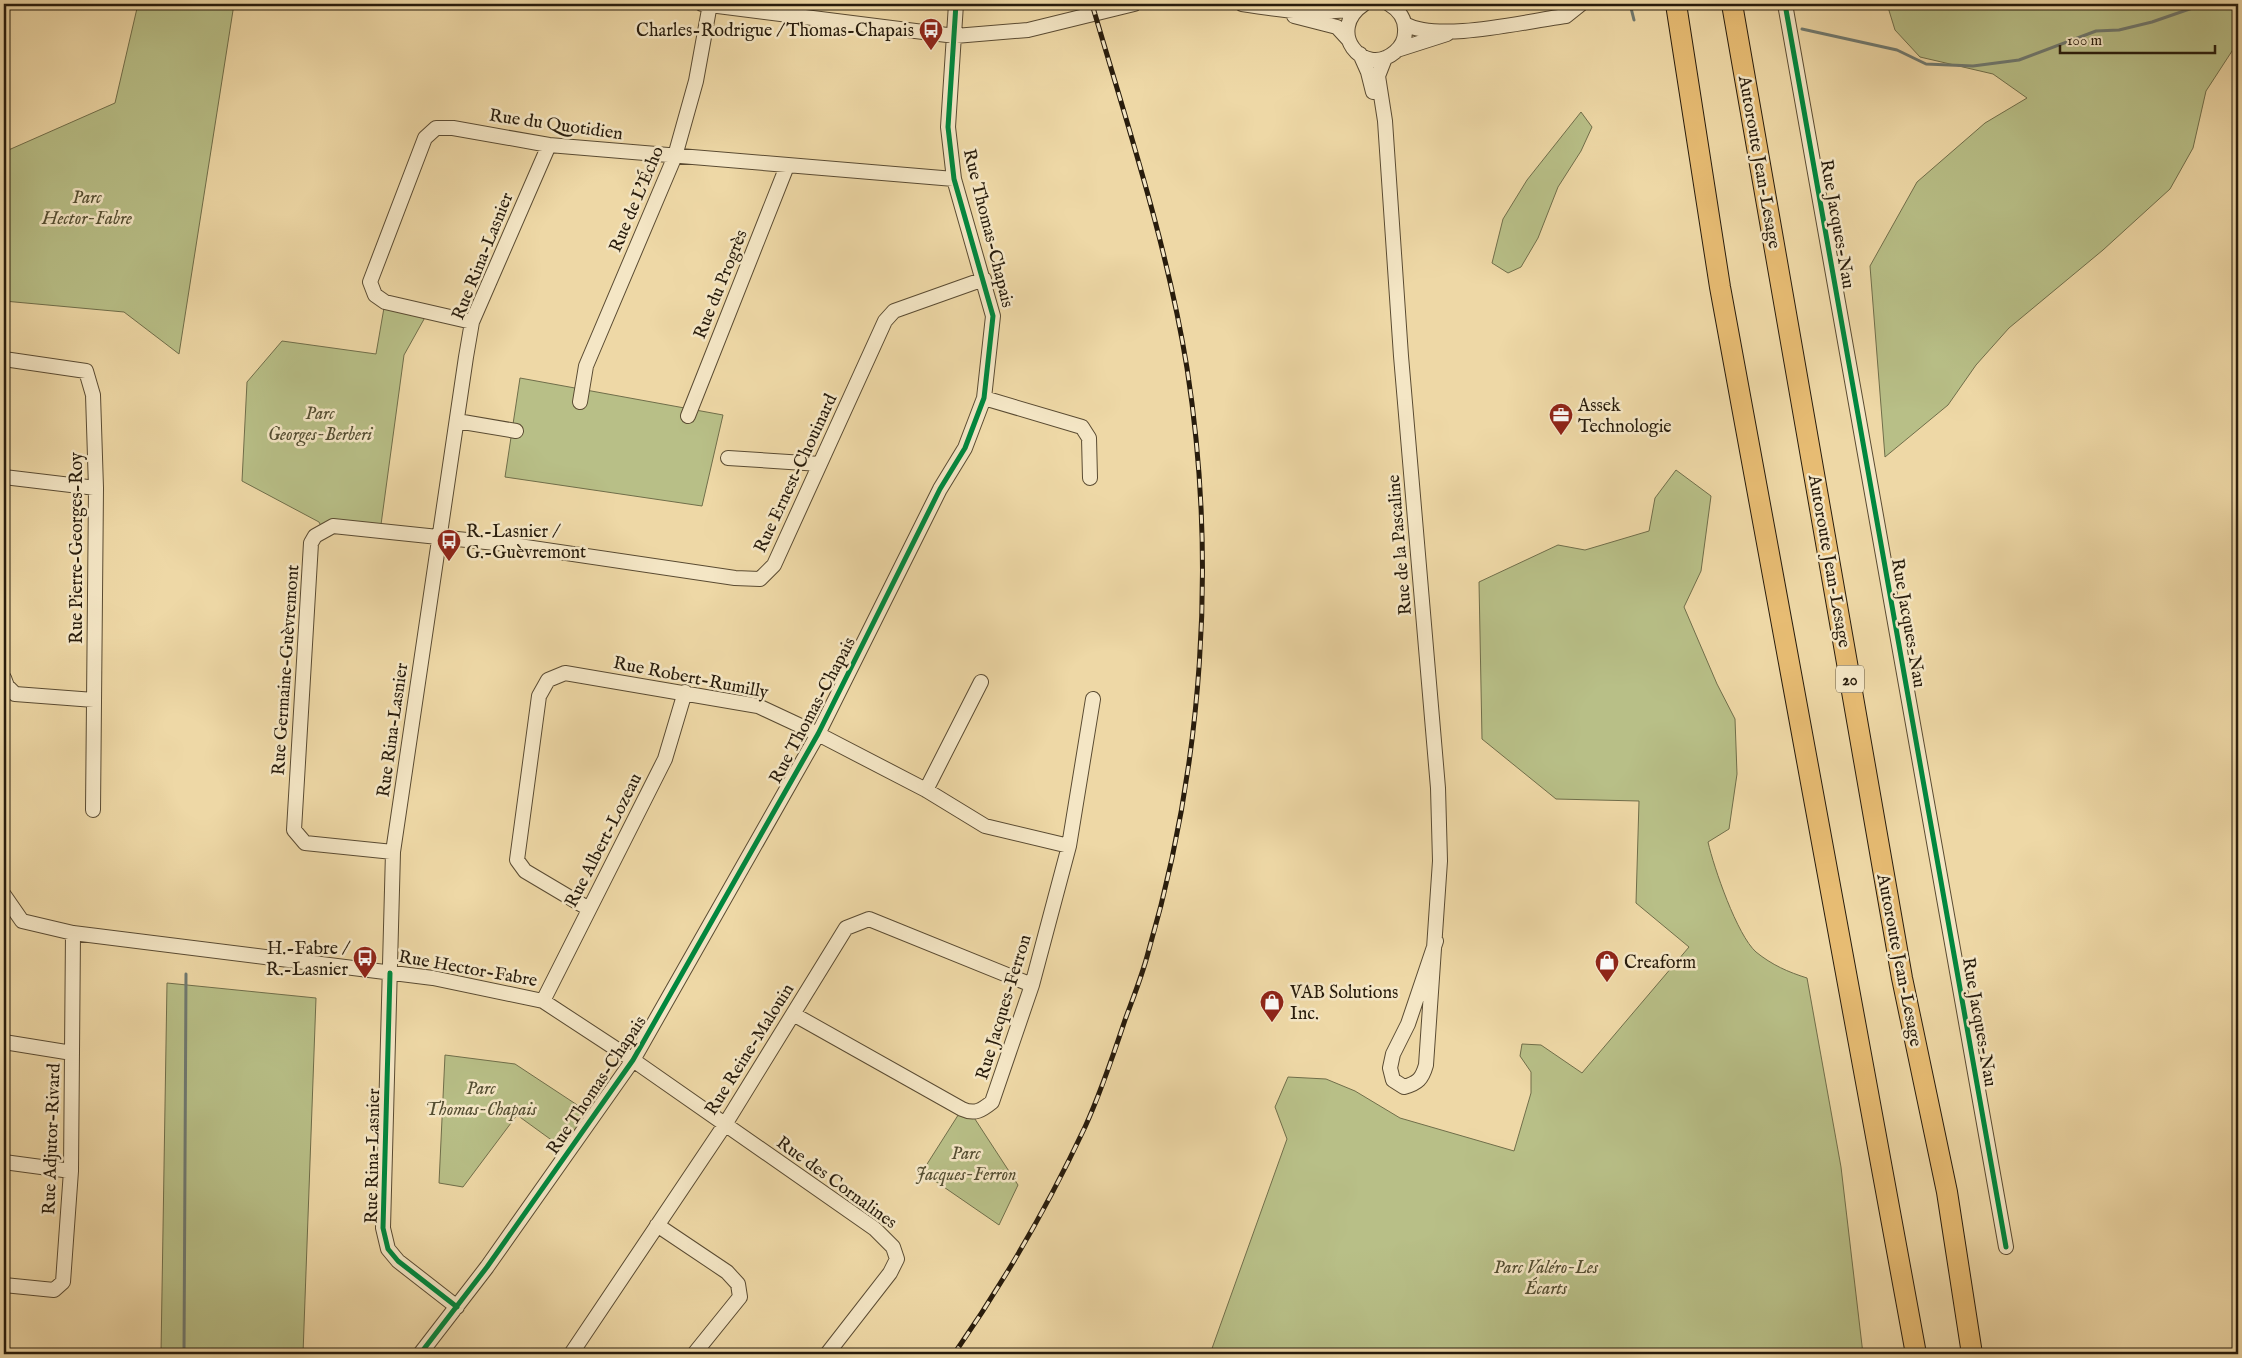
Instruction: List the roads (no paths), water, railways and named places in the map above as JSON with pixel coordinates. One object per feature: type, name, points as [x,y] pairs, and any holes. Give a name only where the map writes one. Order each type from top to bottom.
[{"type":"highway","points":[[1676,4],[1720,287],[1916,1354]]},
{"type":"highway","name":"Autoroute Jean-Lesage","points":[[1732,4],[1902,978],[1947,1192],[1972,1354]]},
{"type":"street","points":[[707,4],[955,36],[1028,30],[1134,4]]},
{"type":"street","name":"Rue de L'Écho","points":[[580,402],[586,366],[675,156],[696,81],[707,4]]},
{"type":"street","name":"Rue Thomas-Chapais","points":[[420,1354],[457,1307],[633,1060],[818,734],[940,489],[965,448],[984,398],[992,316],[984,280],[954,179],[948,127],[956,4]]},
{"type":"street","points":[[1242,4],[1284,10],[1329,12],[1361,6]]},
{"type":"street","points":[[1390,4],[1400,14],[1405,24],[1404,40],[1397,50]]},
{"type":"street","points":[[1405,24],[1421,30],[1450,32],[1566,16],[1581,4]]},
{"type":"street","name":"Rue Jacques-Nau","points":[[1784,4],[2006,1247]]},
{"type":"street","points":[[1348,38],[1348,22],[1361,6]]},
{"type":"street","name":"Rue de la Pascaline","points":[[1284,10],[1297,17],[1337,27],[1348,38],[1352,48],[1360,54],[1368,72],[1385,146]]},
{"type":"street","points":[[1360,54],[1375,60],[1385,58],[1397,50],[1437,39],[1450,32]]},
{"type":"street","name":"Rue de la Pascaline","points":[[1385,58],[1378,76],[1384,121],[1438,788],[1440,861],[1436,941],[1426,1065],[1422,1076],[1416,1084],[1404,1087],[1393,1080],[1390,1068],[1393,1054],[1408,1024],[1436,941]]},
{"type":"street","name":"Rue du Quotidien","points":[[472,322],[385,302],[375,296],[370,282],[425,138],[436,128],[453,128],[549,145],[954,179]]},
{"type":"street","name":"Rue Rina-Lasnier","points":[[457,1307],[398,1261],[388,1248],[383,1228],[393,852],[472,322],[549,145]]},
{"type":"street","name":"Rue du Progrès","points":[[688,416],[787,166]]},
{"type":"street","name":"Rue Ernest-Chouinard","points":[[440,538],[505,544],[735,578],[760,579],[774,565],[885,320],[894,311],[984,280]]},
{"type":"street","name":"Rue Pierre-Georges-Roy","points":[[4,359],[86,371],[93,395],[96,488],[93,810]]},
{"type":"street","points":[[984,398],[1082,427],[1089,438],[1090,478]]},
{"type":"street","points":[[457,421],[516,431]]},
{"type":"street","points":[[728,458],[820,464]]},
{"type":"street","points":[[4,477],[96,488]]},
{"type":"street","name":"Rue Germaine-Guèvremont","points":[[393,852],[305,843],[294,830],[312,543],[315,536],[333,526],[440,538]]},
{"type":"street","name":"Rue Robert-Rumilly","points":[[589,909],[525,872],[517,860],[539,696],[548,680],[565,673],[758,706],[818,734],[926,790],[985,826],[1069,846]]},
{"type":"street","points":[[4,678],[7,686],[15,694],[94,700]]},
{"type":"street","points":[[926,790],[981,682]]},
{"type":"street","name":"Rue Albert-Lozeau","points":[[543,1001],[665,759],[685,692]]},
{"type":"street","name":"Rue Jacques-Ferron","points":[[793,1014],[970,1113],[982,1111],[992,1102],[1032,985],[1069,846],[1093,698]]},
{"type":"street","name":"Rue Hector-Fabre","points":[[4,895],[22,921],[73,933],[433,978],[543,1001],[633,1060],[724,1126]]},
{"type":"street","name":"Rue Reine-Malouin","points":[[571,1354],[724,1126],[846,928],[869,920],[1032,985]]},
{"type":"street","name":"Rue Adjutor-Rivard","points":[[4,1285],[54,1290],[64,1282],[71,1171],[73,933]]},
{"type":"street","points":[[4,1042],[72,1053]]},
{"type":"street","name":"Rue des Cornalines","points":[[724,1126],[875,1229],[893,1246],[897,1259],[890,1273],[827,1354]]},
{"type":"street","points":[[4,1162],[71,1171]]},
{"type":"street","points":[[657,1225],[727,1272],[738,1284],[740,1297],[694,1354]]},
{"type":"waterway","points":[[1630,4],[1634,20]]},
{"type":"waterway","points":[[1802,29],[1897,50],[1926,64],[1973,66],[2019,60],[2096,31],[2119,30],[2152,22],[2204,4]]},
{"type":"waterway","points":[[184,1354],[186,974]]},
{"type":"railway","points":[[954,1354],[1008,1271],[1040,1215],[1071,1156],[1102,1087],[1143,970],[1167,882],[1182,809],[1192,736],[1199,662],[1202,588],[1201,514],[1196,441],[1187,368],[1179,322],[1157,230],[1092,4]]},
{"type":"place","name":"Charles-Rodrigue / Thomas-Chapais","points":[[931,51]]},
{"type":"place","name":"Assek Technologie","points":[[1561,436]]},
{"type":"place","name":"R.-Lasnier / G.-Guèvremont","points":[[449,562]]},
{"type":"place","name":"H.-Fabre / R.-Lasnier","points":[[365,979]]},
{"type":"place","name":"Creaform","points":[[1607,983]]},
{"type":"place","name":"VAB Solutions Inc.","points":[[1272,1023]]},
{"type":"park label","name":"Parc Hector-Fabre","points":[[87,207]]},
{"type":"park label","name":"Parc Georges-Berberi","points":[[320,423]]},
{"type":"park label","name":"Parc Thomas-Chapais","points":[[481,1098]]},
{"type":"park label","name":"Parc Jacques-Ferron","points":[[966,1163]]},
{"type":"park label","name":"Parc Valéro-Les Écarts","points":[[1546,1277]]}]
